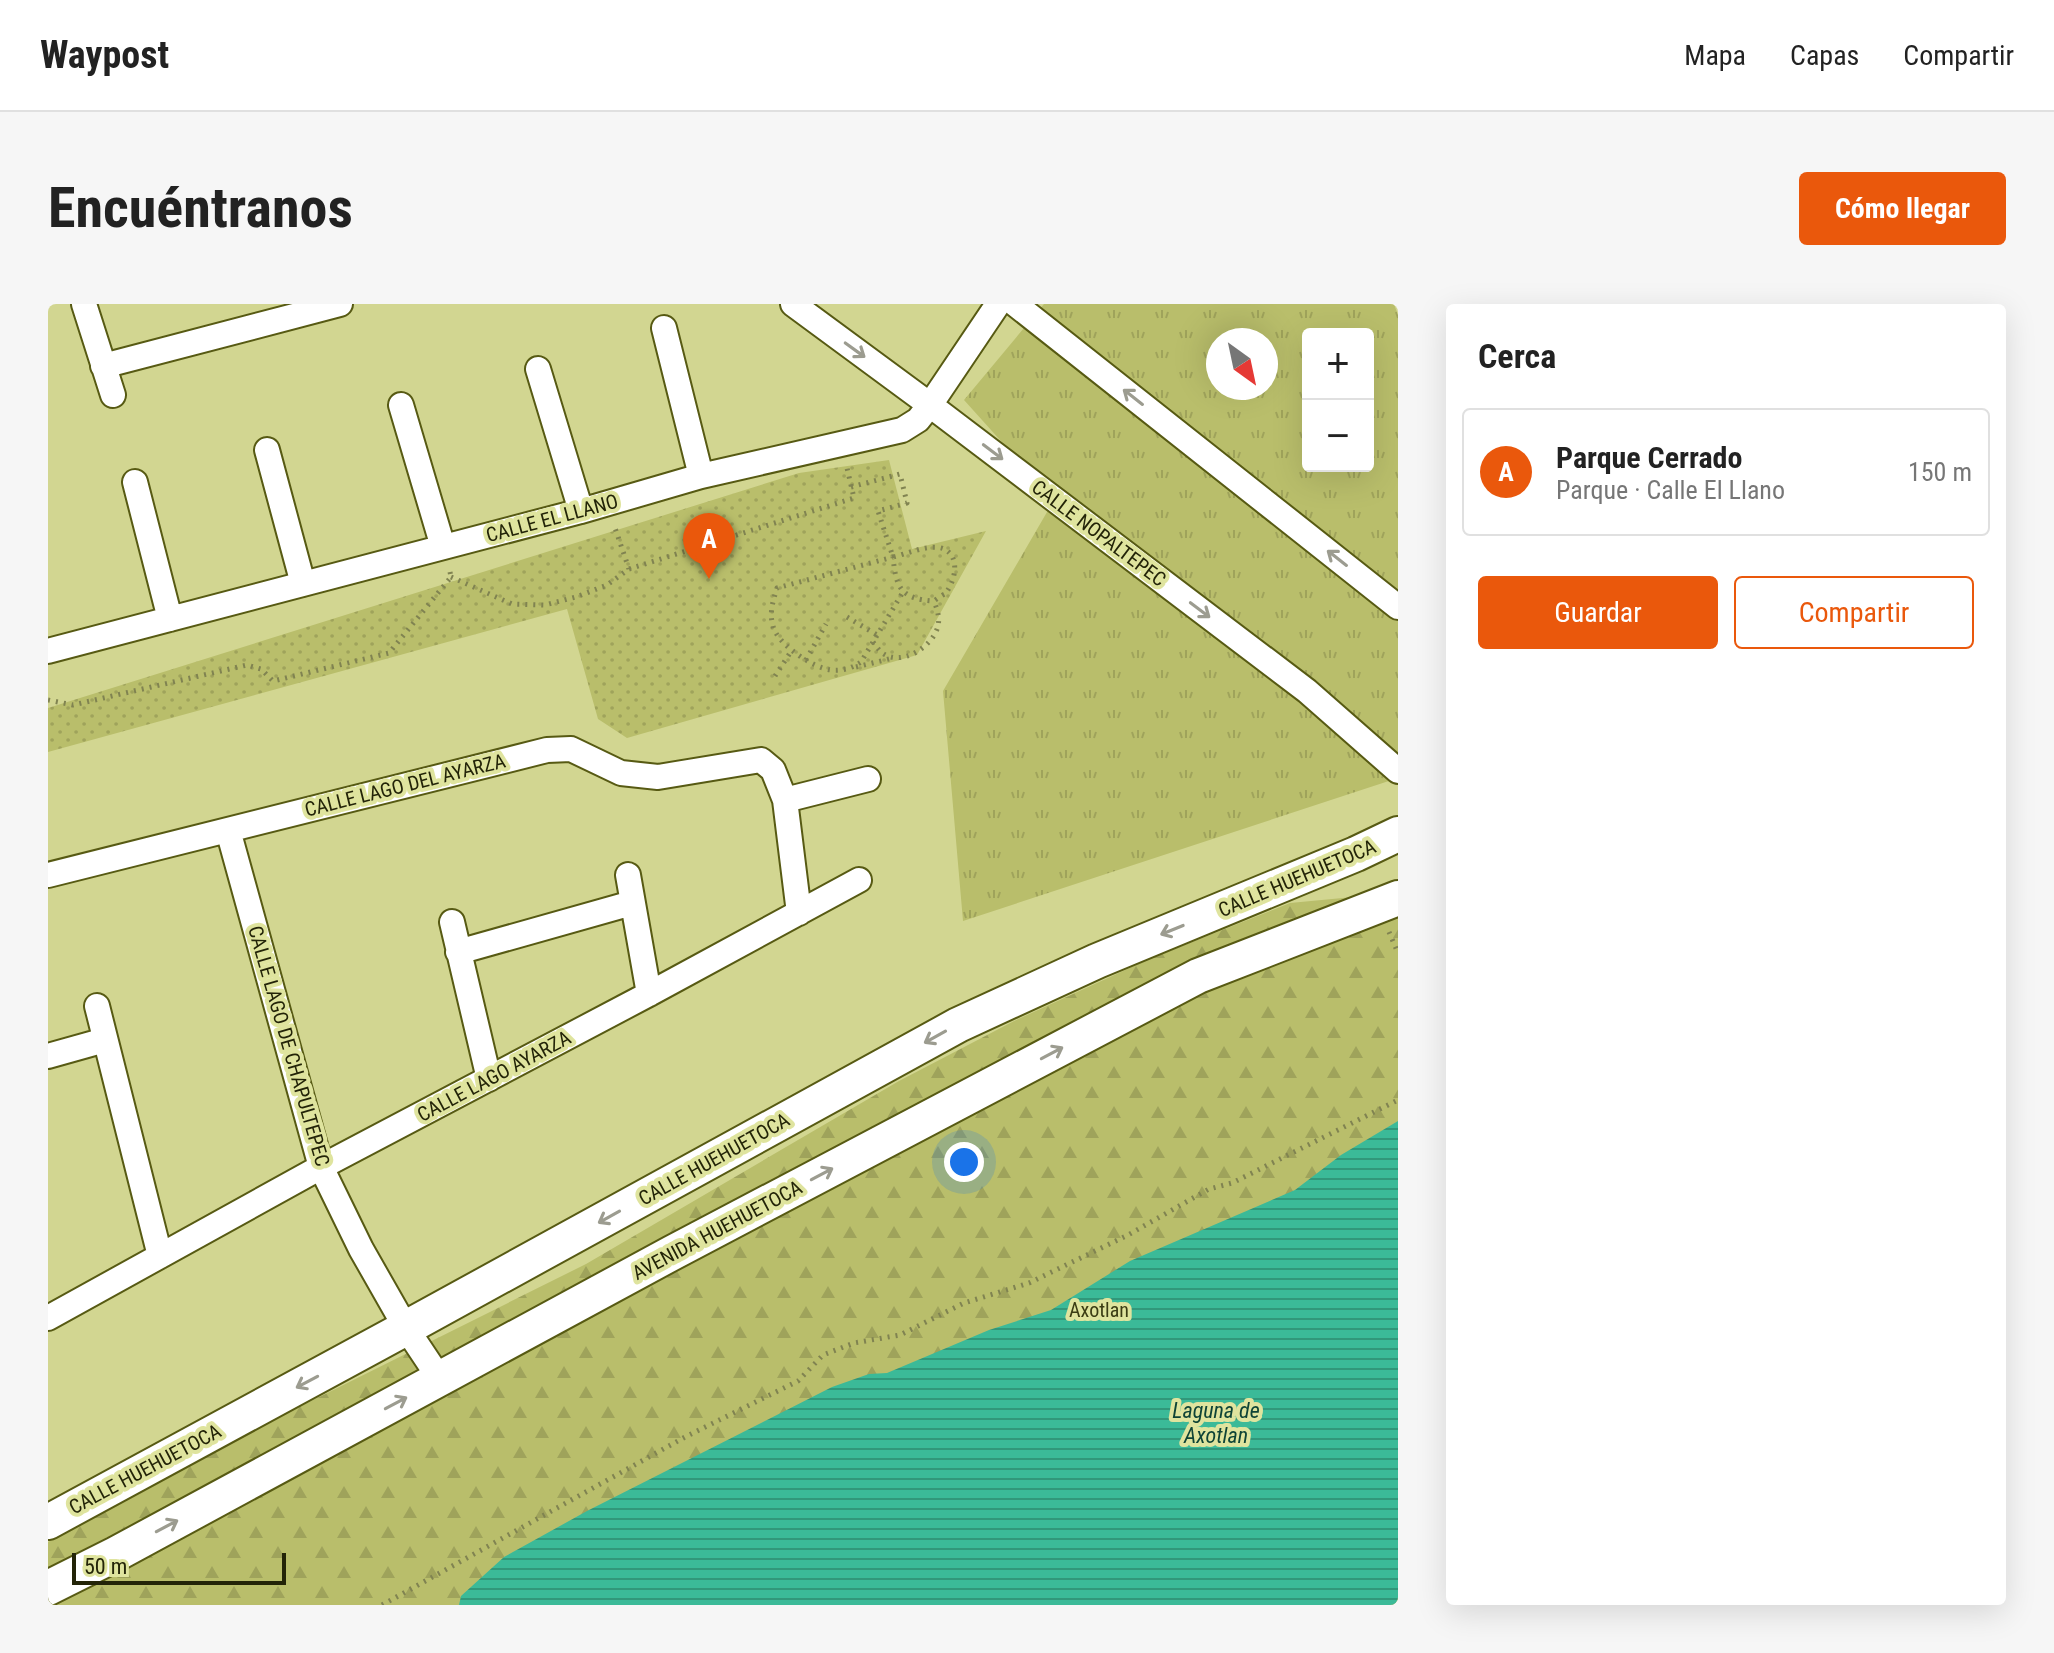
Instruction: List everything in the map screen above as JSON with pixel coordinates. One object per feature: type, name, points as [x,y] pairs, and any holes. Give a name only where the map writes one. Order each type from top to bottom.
[{"type":"main road","name":"CALLE HUEHUETOCA","points":[[48,1522],[958,1025],[1097,961],[1398,834]]},
{"type":"main road","name":"AVENIDA HUEHUETOCA","points":[[48,1588],[1198,976],[1398,898]]},
{"type":"street","points":[[84,304],[113,395]]},
{"type":"street","points":[[103,366],[340,304]]},
{"type":"street","name":"CALLE NOPALTEPEC","points":[[793,304],[1307,691],[1398,771]]},
{"type":"street","name":"CALLE EL LLANO","points":[[48,651],[581,511],[701,476],[902,430],[918,420],[930,405],[998,304]]},
{"type":"street","points":[[1015,304],[1398,607]]},
{"type":"street","points":[[664,328],[701,476]]},
{"type":"street","points":[[538,369],[581,511]]},
{"type":"street","points":[[401,405],[443,547]]},
{"type":"street","points":[[267,450],[303,584]]},
{"type":"street","points":[[135,482],[170,619]]},
{"type":"street","name":"CALLE LAGO DEL AYARZA","points":[[48,875],[547,750],[571,749],[621,773],[658,777],[761,760],[773,770],[785,800]]},
{"type":"street","points":[[799,913],[785,800],[868,779]]},
{"type":"street","name":"CALLE LAGO DE CHAPULTEPEC","points":[[228,830],[321,1167],[361,1249],[406,1328],[440,1379]]},
{"type":"street","points":[[628,875],[649,994]]},
{"type":"street","name":"CALLE LAGO AYARZA","points":[[48,1318],[321,1167],[859,880]]},
{"type":"street","points":[[458,952],[632,903]]},
{"type":"street","points":[[452,922],[489,1079]]},
{"type":"street","points":[[97,1006],[160,1256]]},
{"type":"street","points":[[48,1056],[105,1040]]},
{"type":"path","points":[[451,577],[512,604],[545,605],[576,597],[607,585],[629,569],[854,498],[842,444]]},
{"type":"path","points":[[851,487],[900,474],[907,503],[878,511],[893,557],[896,580],[903,592],[915,598],[934,601],[945,594],[953,581],[956,566],[951,556],[945,549],[933,547],[893,557],[777,588],[771,608],[773,627],[780,642],[806,660],[829,670],[850,669],[910,655],[924,648],[938,626],[934,601]]},
{"type":"path","points":[[614,524],[629,569]]},
{"type":"path","points":[[443,547],[451,577]]},
{"type":"path","points":[[48,700],[73,705],[247,665],[261,669],[273,681],[389,653],[451,577]]},
{"type":"path","points":[[850,669],[861,662],[903,592]]},
{"type":"path","points":[[847,617],[877,635]]},
{"type":"path","points":[[806,660],[826,624]]},
{"type":"path","points":[[873,642],[883,654],[894,658]]},
{"type":"path","points":[[775,676],[792,650]]},
{"type":"path","points":[[382,1605],[685,1437],[798,1381],[823,1355],[854,1343],[900,1335],[964,1303],[1029,1283],[1128,1235],[1209,1189],[1232,1183],[1398,1100]]},
{"type":"green space","points":[[1044,304],[1394,304],[1398,315],[1398,778],[963,921],[943,691],[1054,500],[964,400]]},
{"type":"green space","points":[[889,460],[912,549],[986,531],[917,655],[627,738],[598,719],[567,609],[48,752],[48,708],[799,473]]},
{"type":"green space","name":"Axotlan","points":[[1353,897],[1398,900],[1398,1605],[48,1605],[48,1542],[279,1417],[586,1264],[899,1081],[1014,1021],[1147,960],[1290,903]]},
{"type":"water","name":"Laguna de Axotlan","points":[[1398,1121],[1398,1605],[459,1605],[461,1596],[504,1557],[587,1511],[832,1387],[869,1374],[887,1373],[989,1330],[1051,1310],[1130,1261],[1295,1190],[1341,1155]]},
{"type":"place","name":"Parque Cerrado","points":[[709,579]]}]
